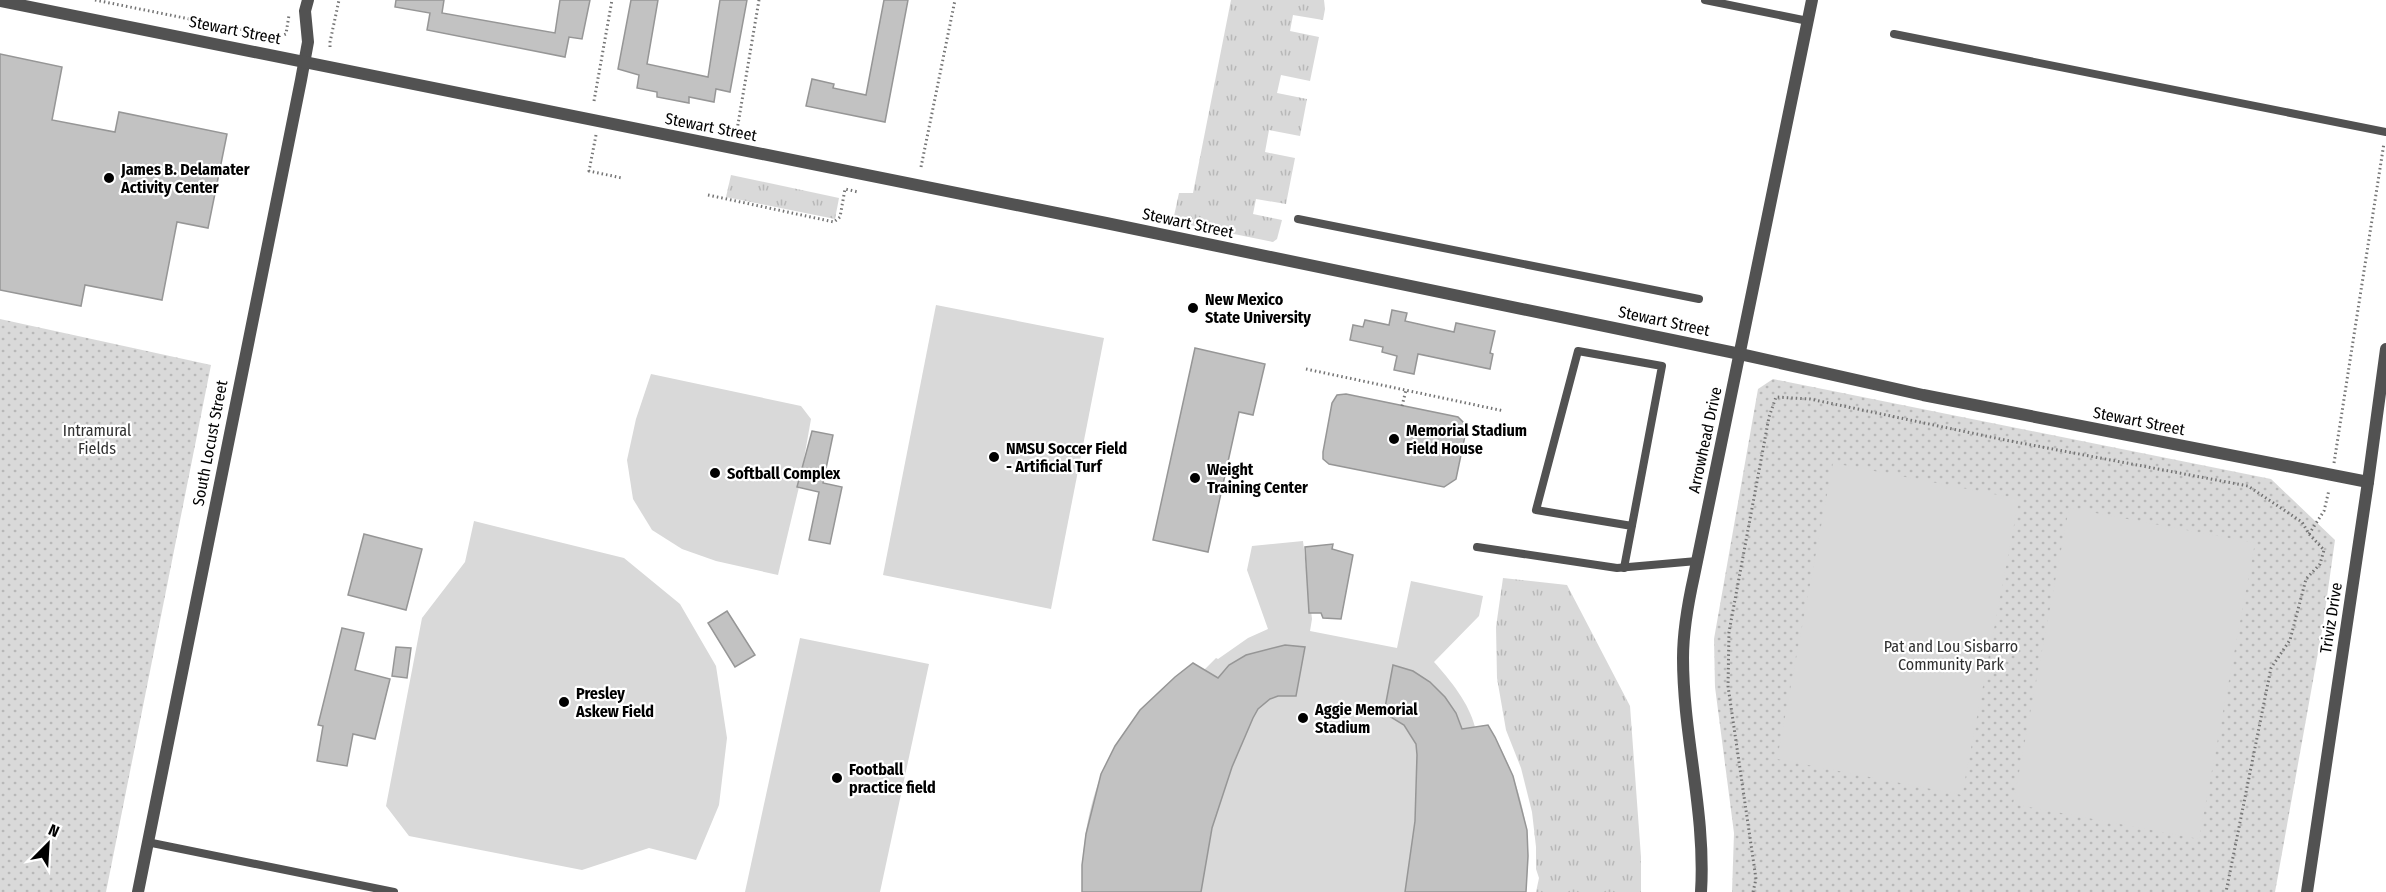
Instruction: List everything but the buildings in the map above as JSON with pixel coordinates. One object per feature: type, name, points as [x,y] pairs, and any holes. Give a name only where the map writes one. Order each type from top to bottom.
[{"type":"street","name":"South Locust Street","points":[[138,892],[308,42],[305,11],[308,0]]},
{"type":"street","name":"Arrowhead Drive","points":[[1701,892],[1701,821],[1684,682],[1683,657],[1688,603],[1812,0]]},
{"type":"street","name":"Stewart Street","points":[[0,1],[599,120],[1740,354],[1923,395],[2368,482]]},
{"type":"street","name":"Triviz Drive","points":[[2307,892],[2386,349]]},
{"type":"lane","points":[[1705,0],[1808,21]]},
{"type":"lane","points":[[1761,10],[1763,0]]},
{"type":"lane","points":[[1894,34],[2386,132]]},
{"type":"lane","points":[[1298,219],[1699,299]]},
{"type":"lane","points":[[1624,568],[1632,526],[1662,366],[1578,351],[1536,510],[1632,526]]},
{"type":"lane","points":[[1477,547],[1624,568],[1697,561]]},
{"type":"lane","points":[[147,842],[394,892]]},
{"type":"path","points":[[96,0],[279,37],[286,34],[290,11]]},
{"type":"path","points":[[330,47],[339,0]]},
{"type":"path","points":[[594,101],[612,0]]},
{"type":"path","points":[[737,130],[759,0]]},
{"type":"path","points":[[921,167],[955,0]]},
{"type":"path","points":[[599,120],[589,171],[622,178]]},
{"type":"path","points":[[2334,460],[2386,132]]},
{"type":"path","points":[[708,195],[834,222],[840,217],[845,189],[858,192]]},
{"type":"path","points":[[1306,369],[1504,411]]},
{"type":"path","points":[[1402,406],[1406,390]]},
{"type":"path","points":[[1753,892],[1755,879],[1728,686],[1730,632],[1769,417],[1776,397],[1810,399],[2006,441],[2248,486],[2302,522],[2309,534],[2324,550],[2320,564],[2306,579],[2290,640],[2271,668],[2226,892]]},
{"type":"path","points":[[2309,534],[2324,511],[2329,492]]},
{"type":"green space","points":[[1231,0],[1324,0],[1323,20],[1293,15],[1290,31],[1319,37],[1310,81],[1281,75],[1277,93],[1307,99],[1300,136],[1269,130],[1265,152],[1295,158],[1286,204],[1256,199],[1253,214],[1282,220],[1277,239],[1273,242],[1180,223],[1174,216],[1179,193],[1193,193]]},
{"type":"green space","points":[[731,175],[839,198],[835,219],[726,197]]},
{"type":"green space","name":"NMSU Soccer Field - Artificial Turf","points":[[936,305],[1104,338],[1051,609],[883,575]]},
{"type":"green space","name":"Intramural Fields","points":[[0,319],[211,365],[106,892],[0,892]]},
{"type":"green space","name":"Softball Complex","points":[[651,374],[801,406],[811,419],[799,487],[778,575],[716,561],[682,549],[652,530],[633,499],[627,460],[636,419]]},
{"type":"green space","name":"Pat and Lou Sisbarro Community Park","points":[[1773,379],[2271,479],[2335,540],[2323,625],[2275,892],[1732,892],[1734,833],[1715,687],[1714,639],[1758,389]]},
{"type":"green space","points":[[1833,463],[2019,499],[1962,795],[1777,759]]},
{"type":"green space","points":[[2069,508],[2255,543],[2199,839],[2013,804]]},
{"type":"green space","name":"Presley Askew Field","points":[[474,521],[624,558],[680,604],[716,666],[727,738],[719,805],[696,860],[649,848],[582,870],[409,836],[386,806],[422,618],[465,562]]},
{"type":"green space","name":"Aggie Memorial Stadium","points":[[1303,541],[1312,619],[1310,631],[1397,648],[1411,581],[1483,596],[1479,616],[1434,662],[1464,701],[1475,727],[1488,725],[1508,764],[1522,806],[1526,827],[1528,870],[1525,892],[1082,892],[1083,856],[1095,792],[1122,736],[1141,710],[1193,663],[1204,670],[1216,658],[1218,659],[1248,638],[1268,629],[1247,570],[1252,546]]},
{"type":"green space","points":[[1503,578],[1567,585],[1630,706],[1641,857],[1641,892],[1536,892],[1539,878],[1536,869],[1532,812],[1521,768],[1506,730],[1497,678],[1496,627]]},
{"type":"green space","name":"Football practice field","points":[[800,638],[929,664],[880,892],[745,892]]},
{"type":"place","name":"James B. Delamater Activity Center","points":[[109,178]]},
{"type":"place","name":"New Mexico State University","points":[[1193,308]]},
{"type":"place","name":"Memorial Stadium Field House","points":[[1394,439]]},
{"type":"place","name":"NMSU Soccer Field - Artificial Turf","points":[[994,457]]},
{"type":"place","name":"Softball Complex","points":[[715,473]]},
{"type":"place","name":"Weight Training Center","points":[[1195,478]]},
{"type":"place","name":"Presley Askew Field","points":[[564,702]]},
{"type":"place","name":"Aggie Memorial Stadium","points":[[1303,718]]},
{"type":"place","name":"Football practice field","points":[[837,778]]}]
